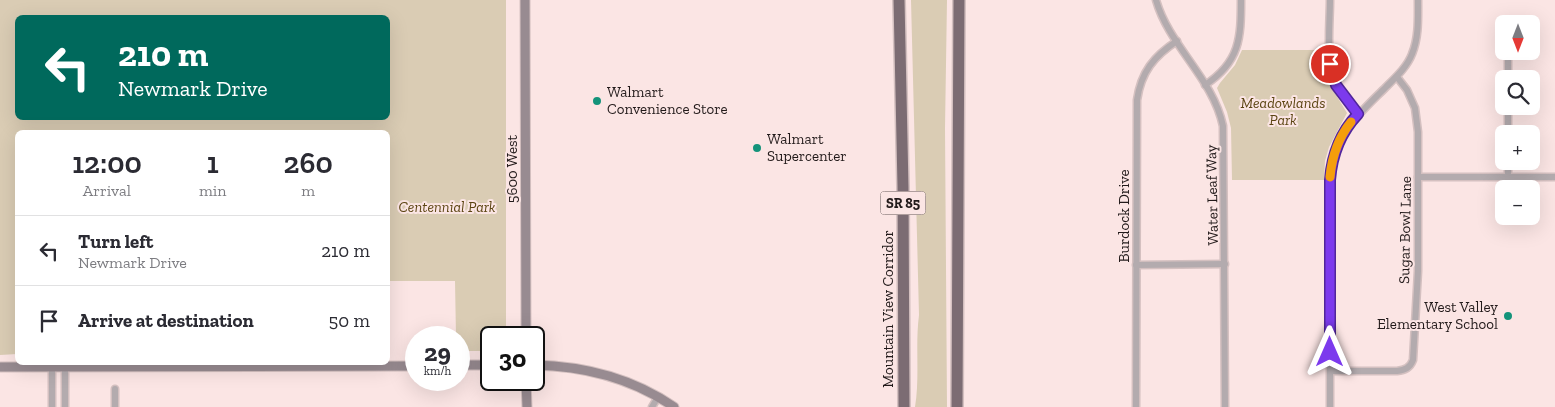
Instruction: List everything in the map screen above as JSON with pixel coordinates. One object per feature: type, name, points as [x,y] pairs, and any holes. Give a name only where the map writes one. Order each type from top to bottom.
[{"type":"highway","name":"Mountain View Corridor","points":[[899,0],[903,187],[904,407]]},
{"type":"highway","points":[[957,407],[959,0]]},
{"type":"main road","name":"5600 West","points":[[525,0],[526,326]]},
{"type":"main road","points":[[545,365],[565,366],[596,372],[623,381],[658,397],[674,407]]},
{"type":"main road","points":[[0,367],[405,366]]},
{"type":"main road","points":[[526,391],[526,407]]},
{"type":"street","name":"Water Leaf Way","points":[[1156,0],[1160,14],[1216,104],[1223,126],[1225,407]]},
{"type":"street","points":[[1205,85],[1225,69],[1236,50],[1241,30],[1241,0]]},
{"type":"street","points":[[1330,0],[1330,64],[1341,94],[1358,114]]},
{"type":"street","points":[[1330,407],[1331,171],[1333,156],[1339,140],[1358,114],[1397,77],[1408,62],[1415,47],[1418,32],[1418,0]]},
{"type":"street","name":"Burdock Drive","points":[[1136,407],[1136,114],[1138,88],[1147,67],[1162,51],[1177,41]]},
{"type":"street","name":"Sugar Bowl Lane","points":[[1330,371],[1404,370],[1411,366],[1415,353],[1415,306],[1418,276],[1418,132],[1415,108],[1407,90],[1397,77]]},
{"type":"street","points":[[1508,170],[1508,177]]},
{"type":"street","points":[[1418,177],[1555,177]]},
{"type":"street","points":[[1136,265],[1225,264]]},
{"type":"street","points":[[52,367],[52,407]]},
{"type":"street","points":[[65,367],[65,407]]},
{"type":"street","points":[[115,389],[115,407]]},
{"type":"street","points":[[652,407],[658,397]]},
{"type":"green space","name":"Centennial Park","points":[[0,0],[506,0],[506,326],[480,326],[480,351],[470,351],[470,326],[456,326],[455,281],[390,281],[390,130],[15,130],[15,354],[0,355]]},
{"type":"green space","points":[[911,0],[947,0],[945,128],[947,407],[915,407],[919,315]]},
{"type":"green space","name":"Meadowlands Park","points":[[1242,50],[1321,50],[1322,65],[1327,80],[1347,113],[1329,147],[1325,161],[1324,180],[1232,180],[1231,128],[1227,112],[1217,88],[1235,65]]},
{"type":"slow traffic","points":[[1330,177],[1333,156],[1339,140],[1351,122]]},
{"type":"place","name":"Walmart Convenience Store","points":[[597,101]]},
{"type":"place","name":"Walmart Supercenter","points":[[757,148]]},
{"type":"place","name":"West Valley Elementary School","points":[[1508,316]]},
{"type":"route","points":[[1330,64],[1336,85],[1341,94],[1358,114],[1339,140],[1333,156],[1330,180],[1330,352]]}]
